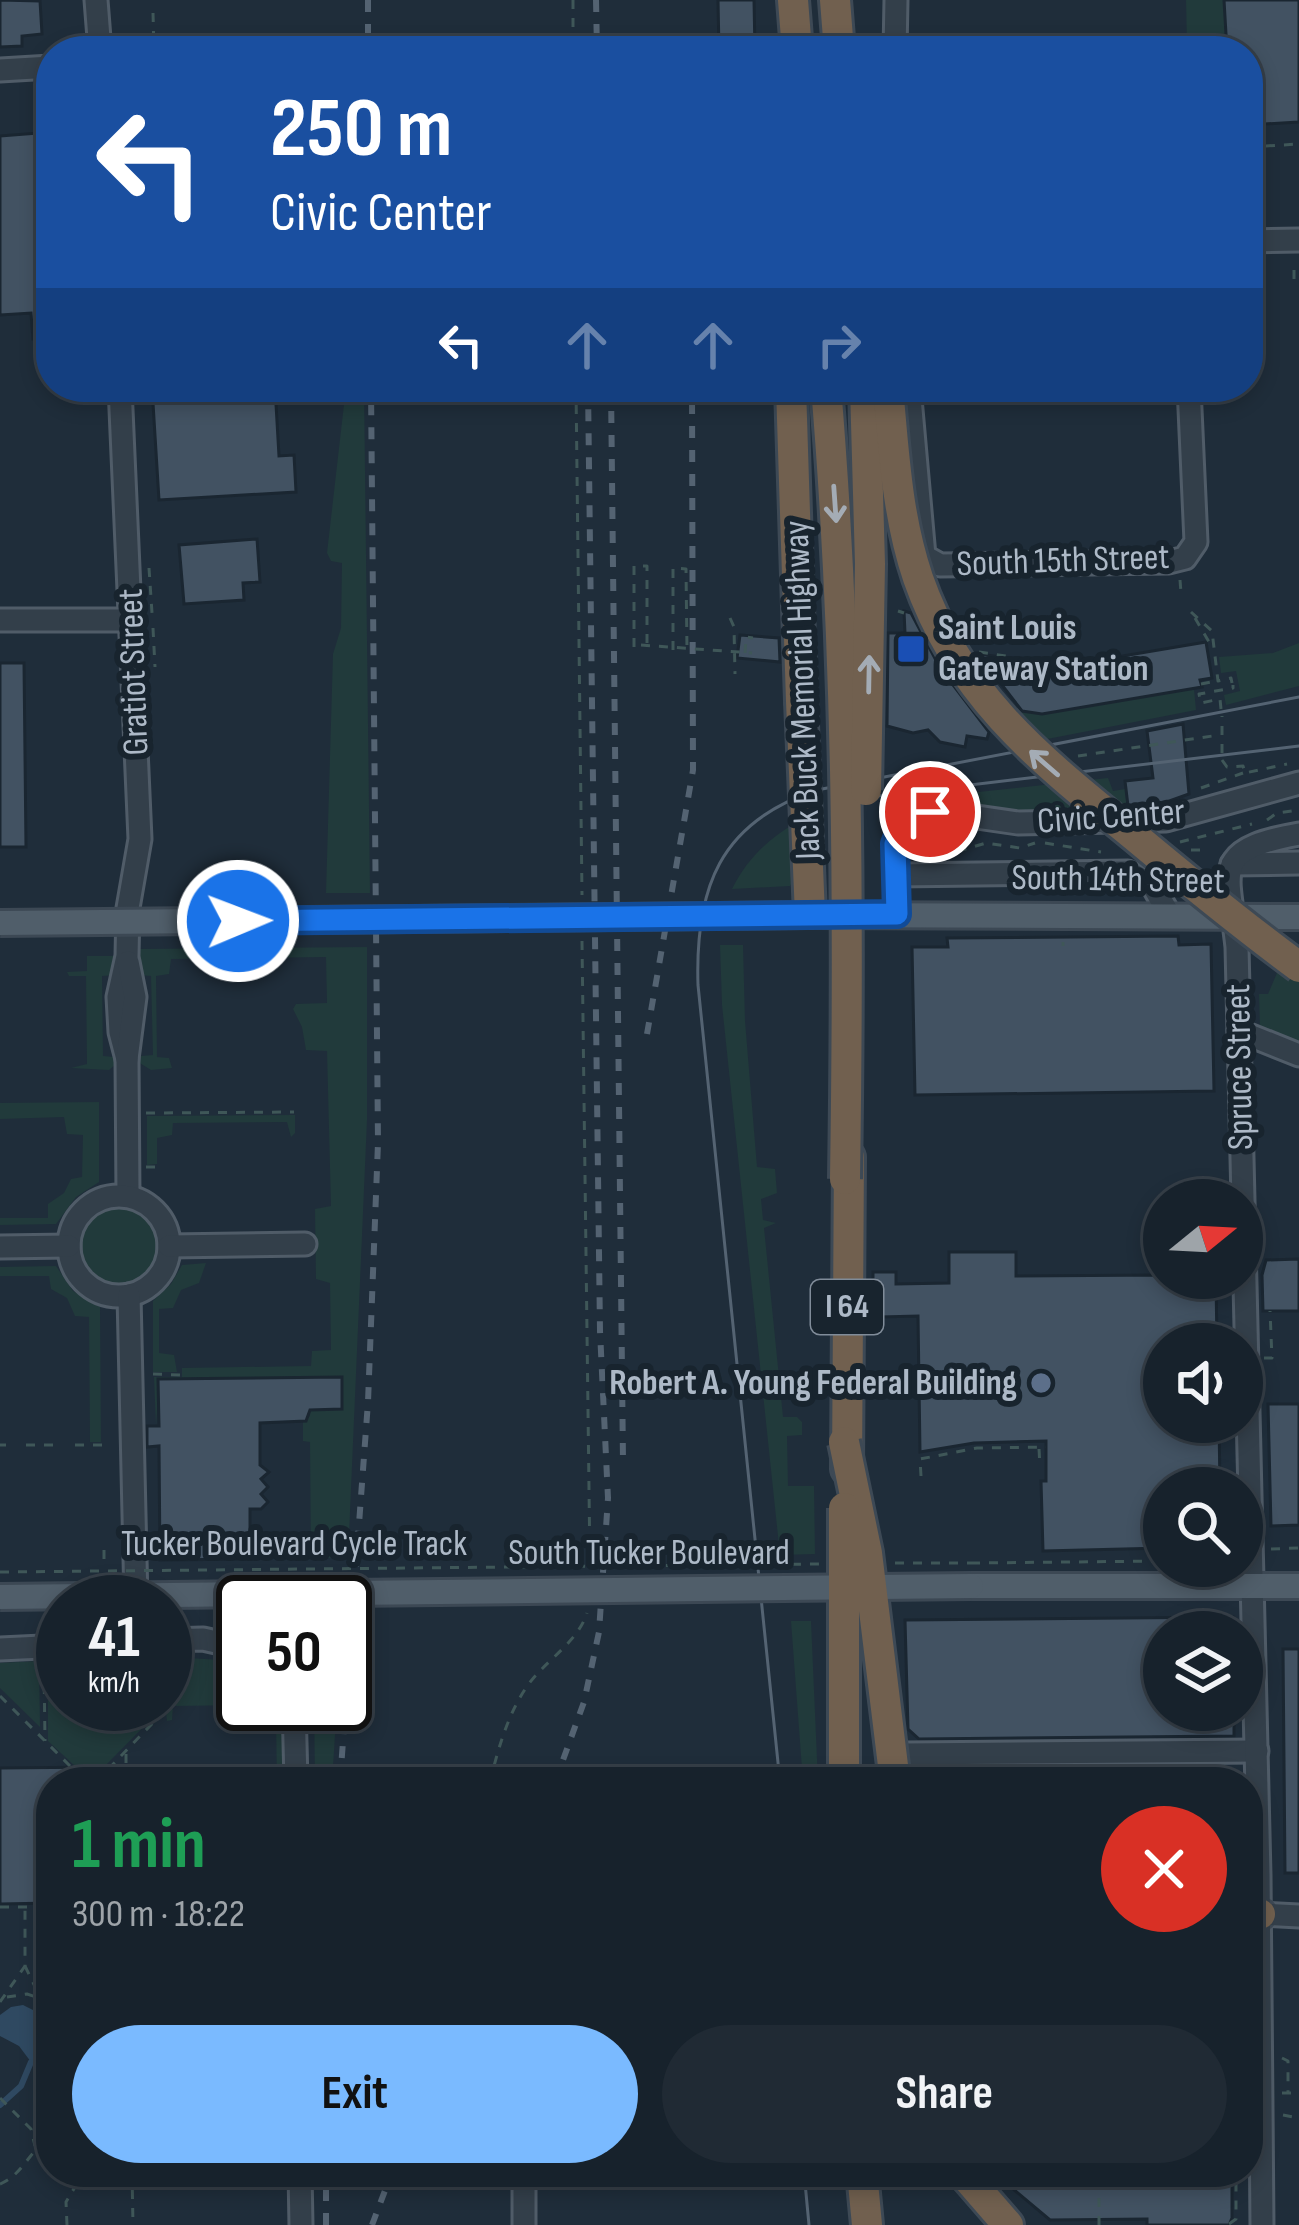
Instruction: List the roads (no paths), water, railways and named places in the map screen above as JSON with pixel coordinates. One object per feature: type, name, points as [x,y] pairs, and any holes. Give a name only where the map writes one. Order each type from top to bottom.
[{"type":"highway","points":[[835,0],[838,36]]},
{"type":"highway","points":[[786,36],[793,3]]},
{"type":"highway","points":[[793,3],[796,36]]},
{"type":"highway","points":[[792,402],[820,915]]},
{"type":"highway","name":"Jack Buck Memorial Highway","points":[[827,402],[842,617],[849,821],[846,1767]]},
{"type":"highway","name":"Jack Buck Memorial Highway","points":[[846,1767],[850,1108],[869,724],[865,402]]},
{"type":"highway","points":[[889,402],[909,548],[930,608],[958,664],[1028,748],[1299,967]]},
{"type":"highway","points":[[844,1442],[867,1552],[901,1767]]},
{"type":"highway","points":[[847,1529],[867,1625],[874,1767]]},
{"type":"highway","points":[[866,2187],[869,2225]]},
{"type":"highway","points":[[975,2187],[1008,2225]]},
{"type":"main road","name":"South 14th Street","points":[[0,923],[897,914],[1299,917]]},
{"type":"main road","name":"South Tucker Boulevard","points":[[0,1597],[971,1574],[1143,1581]]},
{"type":"main road","name":"South Tucker Boulevard","points":[[1263,1586],[1299,1586]]},
{"type":"street","points":[[97,0],[99,36]]},
{"type":"street","points":[[895,36],[896,0]]},
{"type":"street","points":[[0,70],[36,68]]},
{"type":"street","points":[[1263,241],[1299,240]]},
{"type":"street","name":"Gratiot Street","points":[[121,402],[140,839],[128,908],[127,956],[135,997],[127,1059],[128,1196]]},
{"type":"street","name":"South 15th Street","points":[[910,402],[924,556],[940,565],[1185,558],[1196,542],[1191,402]]},
{"type":"street","points":[[0,620],[133,620]]},
{"type":"street","name":"Civic Center","points":[[897,914],[898,833],[912,818],[930,812],[1018,824],[1166,820],[1297,773]]},
{"type":"street","points":[[1233,917],[1232,864],[1251,844],[1299,834]]},
{"type":"street","points":[[1232,864],[1299,862]]},
{"type":"street","name":"Civic Center","points":[[896,874],[1128,872],[1153,886],[1170,916]]},
{"type":"street","name":"Spruce Street","points":[[1233,917],[1248,1467]]},
{"type":"street","points":[[1239,1031],[1299,1055]]},
{"type":"street","points":[[112,1196],[128,1196],[146,1204],[160,1218],[169,1246],[162,1272],[153,1283],[115,1296],[88,1286],[78,1275],[69,1246],[70,1232],[86,1208],[112,1196]]},
{"type":"street","points":[[169,1246],[305,1244]]},
{"type":"street","points":[[0,1247],[69,1246]]},
{"type":"street","points":[[129,1295],[135,1575]]},
{"type":"street","name":"Spruce Street","points":[[1251,1587],[1257,1767]]},
{"type":"street","points":[[0,1649],[36,1647]]},
{"type":"street","points":[[295,1731],[296,1767]]},
{"type":"street","points":[[922,1767],[1257,1751]]},
{"type":"street","points":[[1263,1915],[1299,1916]]},
{"type":"street","name":"Spruce Street","points":[[1262,2225],[1272,2129],[1263,2033]]},
{"type":"street","points":[[300,2187],[301,2225]]},
{"type":"street","points":[[524,2187],[524,2225]]},
{"type":"water","points":[[23,2005],[36,2012],[36,2061],[31,2062],[19,2046],[0,2036],[0,2015]]},
{"type":"waterway","points":[[0,2105],[21,2086],[31,2062]]},
{"type":"tram line","points":[[778,1767],[698,985],[702,919],[720,864],[735,840],[757,820],[817,790],[1299,697]]},
{"type":"tram line","points":[[861,798],[1299,746]]},
{"type":"tram line","points":[[805,2187],[809,2225]]},
{"type":"railway","points":[[368,0],[368,36]]},
{"type":"railway","points":[[596,0],[597,36]]},
{"type":"railway","points":[[341,1767],[368,1402],[378,1143],[371,402]]},
{"type":"railway","points":[[560,1767],[584,1702],[599,1632],[608,1498],[600,1331],[588,402]]},
{"type":"railway","points":[[611,402],[623,1461]]},
{"type":"railway","points":[[647,1034],[693,770],[692,402]]},
{"type":"railway","points":[[326,2187],[326,2225]]},
{"type":"railway","points":[[372,2225],[386,2187]]},
{"type":"place","name":"Saint Louis Gateway Station","points":[[911,649]]},
{"type":"place","name":"Robert A. Young Federal Building","points":[[1041,1383]]}]
